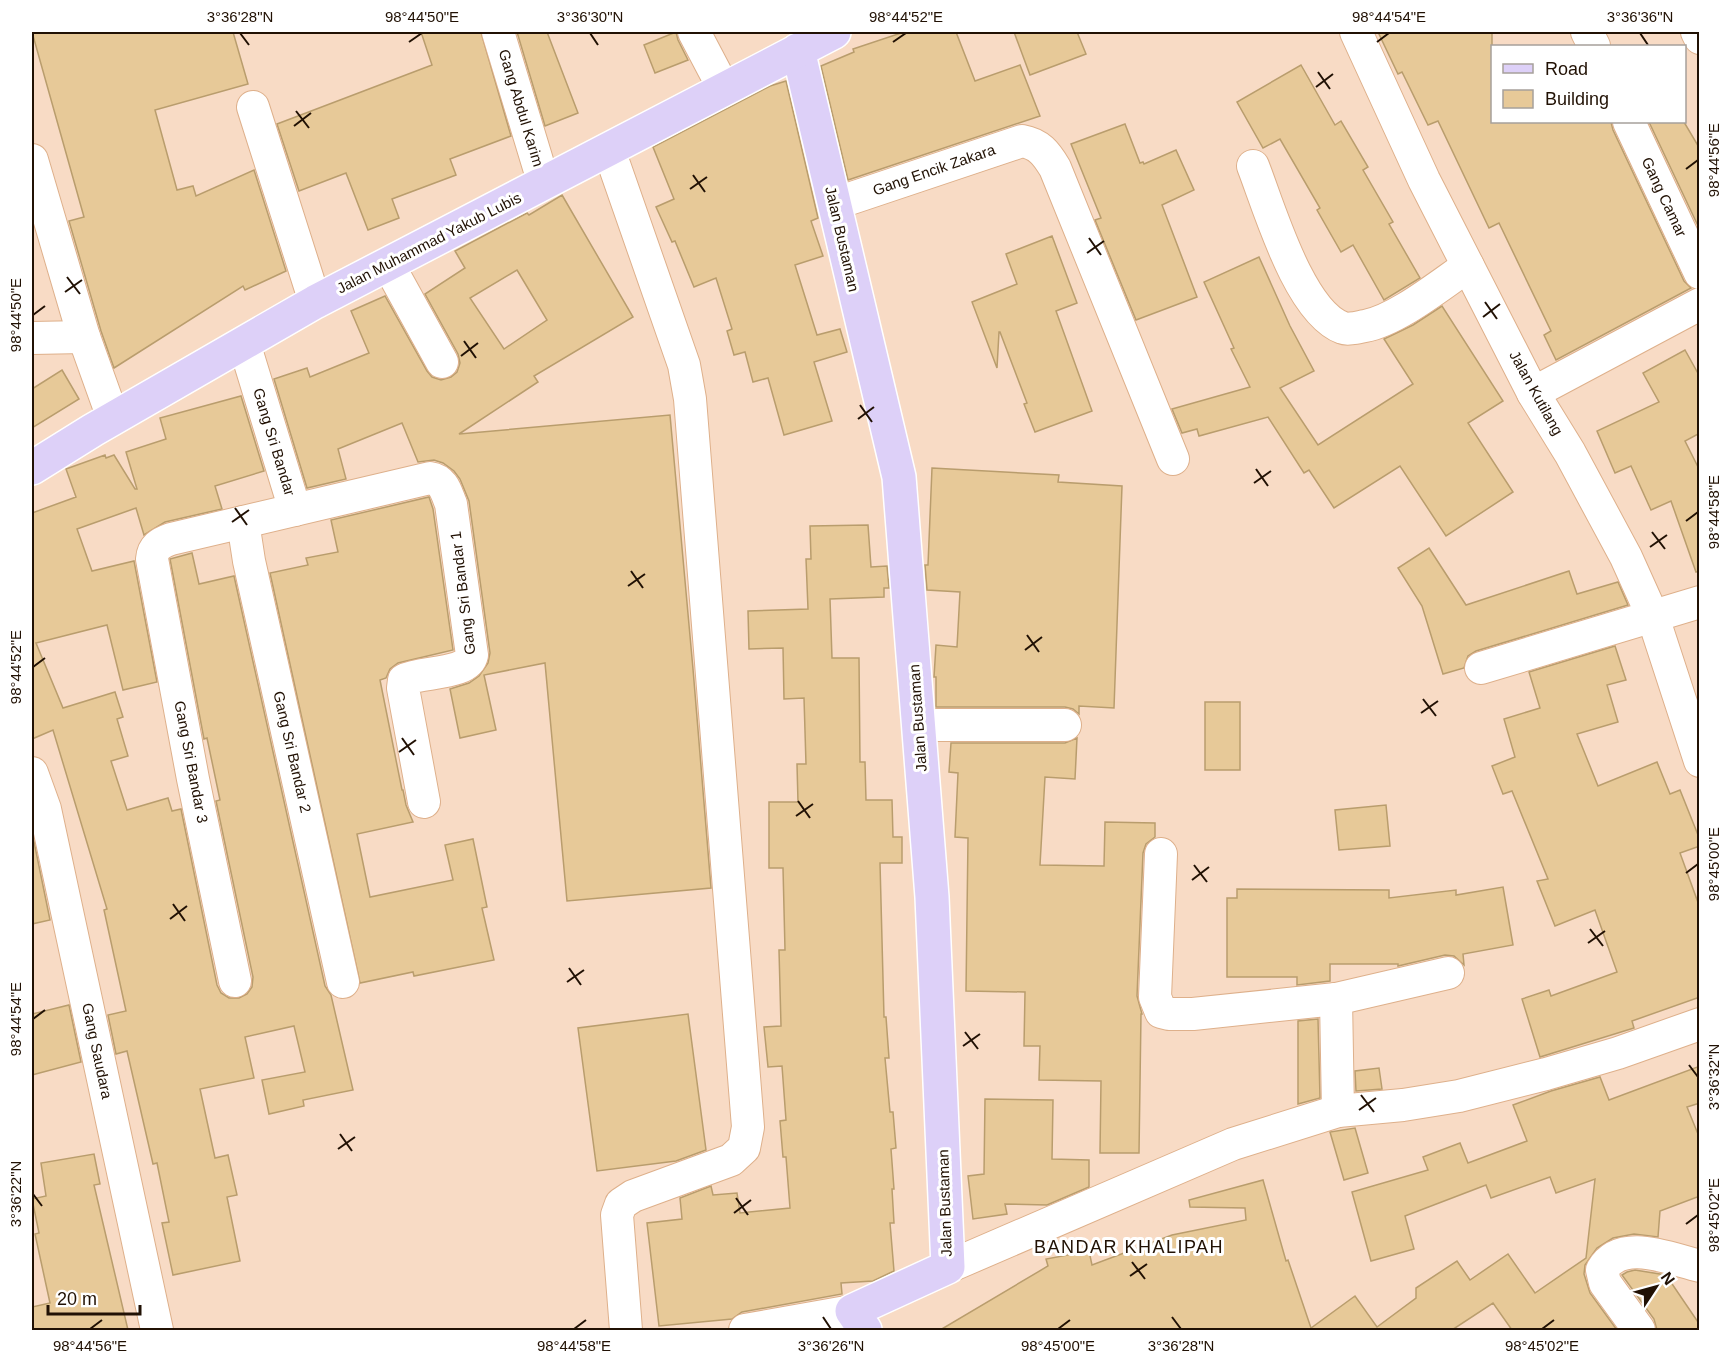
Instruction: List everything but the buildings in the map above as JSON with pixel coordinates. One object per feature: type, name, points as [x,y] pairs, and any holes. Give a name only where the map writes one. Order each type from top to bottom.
[{"type":"main road","name":"Jalan Muhammad Yakub Lubis","points":[[32,468],[113,418],[315,302],[724,89],[795,41],[834,32]]},
{"type":"main road","name":"Jalan Bustaman","points":[[795,41],[899,477],[932,897],[948,1267],[859,1321]]},
{"type":"street","name":"Gang Abdul Karim","points":[[498,32],[544,184]]},
{"type":"street","points":[[694,32],[724,89]]},
{"type":"street","name":"Jalan Kutilang","points":[[1356,32],[1424,180],[1533,393],[1570,453],[1626,557],[1653,617],[1700,761]]},
{"type":"street","points":[[1697,32],[1700,38]]},
{"type":"street","points":[[253,107],[315,302]]},
{"type":"street","name":"Gang Camar","points":[[1629,123],[1700,273]]},
{"type":"street","name":"Gang Encik Zakara","points":[[834,204],[1022,141],[1034,143],[1045,152],[1055,168],[1173,459]]},
{"type":"street","points":[[609,150],[684,365],[690,399],[748,1127],[744,1148],[731,1160],[633,1196],[621,1204],[617,1215],[626,1330]]},
{"type":"street","points":[[32,160],[84,337],[113,418]]},
{"type":"street","points":[[1253,166],[1294,273],[1315,305],[1329,320],[1344,328],[1367,326],[1393,316],[1468,266]]},
{"type":"street","points":[[388,264],[442,362]]},
{"type":"street","points":[[1533,393],[1700,304]]},
{"type":"street","points":[[32,338],[84,337]]},
{"type":"street","name":"Gang Sri Bandar","points":[[158,545],[171,539],[295,510],[244,343]]},
{"type":"street","name":"Gang Sri Bandar 1","points":[[295,510],[430,478],[438,479],[444,486],[451,504],[472,655],[471,662],[463,668],[414,675],[404,680],[403,688],[424,802]]},
{"type":"street","name":"Gang Sri Bandar 2","points":[[243,522],[249,561],[343,982]]},
{"type":"street","name":"Gang Sri Bandar 3","points":[[158,545],[153,551],[152,559],[193,779],[236,981]]},
{"type":"street","points":[[1481,668],[1700,602]]},
{"type":"street","points":[[918,725],[1065,724]]},
{"type":"street","name":"Gang Saudara","points":[[32,773],[45,809],[157,1330]]},
{"type":"street","points":[[1161,854],[1155,997],[1161,1012],[1193,1014],[1336,999],[1449,974]]},
{"type":"street","points":[[1336,999],[1338,1111]]},
{"type":"street","points":[[948,1267],[1233,1144],[1338,1111],[1403,1106],[1459,1096],[1618,1053],[1700,1024]]},
{"type":"street","points":[[1638,1330],[1605,1283],[1602,1270],[1606,1262],[1614,1256],[1634,1251],[1700,1266]]},
{"type":"street","points":[[745,1330],[859,1321]]},
{"type":"district","name":"BANDAR KHALIPAH","points":[[1129,1247]]}]
